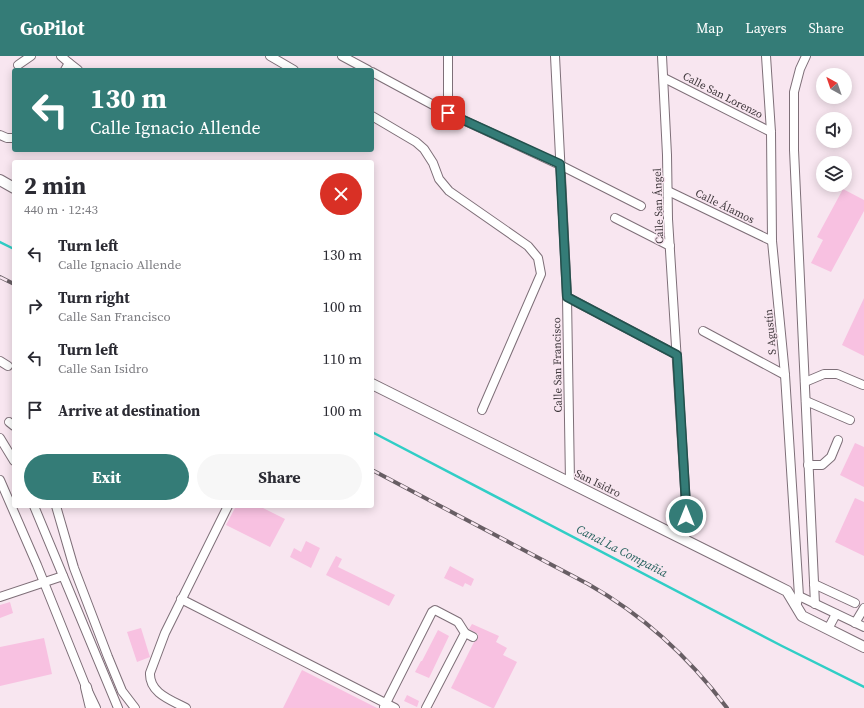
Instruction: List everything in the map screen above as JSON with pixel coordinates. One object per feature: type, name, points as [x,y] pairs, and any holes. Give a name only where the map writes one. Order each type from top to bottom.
[{"type":"main road","points":[[0,180],[12,187]]},
{"type":"main road","name":"San Isidro","points":[[374,385],[787,591],[797,601],[802,616],[828,629]]},
{"type":"main road","points":[[828,629],[864,648]]},
{"type":"main road","points":[[86,687],[91,708]]},
{"type":"street","points":[[18,65],[31,56]]},
{"type":"street","points":[[61,56],[67,67]]},
{"type":"street","points":[[270,56],[291,68]]},
{"type":"street","points":[[342,56],[364,68]]},
{"type":"street","points":[[448,56],[448,113]]},
{"type":"street","name":"Calle San Francisco","points":[[555,56],[567,297],[570,482]]},
{"type":"street","name":"Calle San Ángel","points":[[662,56],[670,246],[686,505],[685,540]]},
{"type":"street","name":"S Agustín","points":[[766,56],[771,132],[772,241],[785,375],[797,601]]},
{"type":"street","points":[[806,56],[800,69],[794,92],[794,150],[815,604]]},
{"type":"street","points":[[374,73],[448,113],[560,164],[641,206]]},
{"type":"street","name":"Calle San Lorenzo","points":[[664,78],[771,132]]},
{"type":"street","points":[[374,117],[416,142],[424,149],[433,163],[439,179],[449,191],[528,246],[538,258],[541,274],[482,410]]},
{"type":"street","points":[[0,135],[7,138],[12,138]]},
{"type":"street","name":"Calle Álamos","points":[[668,191],[772,241]]},
{"type":"street","points":[[615,218],[670,246]]},
{"type":"street","points":[[567,297],[677,355]]},
{"type":"street","points":[[703,331],[785,375]]},
{"type":"street","points":[[0,361],[8,366]]},
{"type":"street","points":[[805,382],[824,374],[837,374],[863,385]]},
{"type":"street","points":[[806,401],[850,420]]},
{"type":"street","points":[[0,438],[12,457]]},
{"type":"street","points":[[808,464],[822,464],[831,457],[838,440]]},
{"type":"street","points":[[0,480],[96,708]]},
{"type":"street","points":[[35,508],[118,708]]},
{"type":"street","points":[[57,508],[74,568],[105,650],[122,691],[135,708]]},
{"type":"street","points":[[186,708],[157,692],[152,686],[150,673],[165,633],[227,508]]},
{"type":"street","points":[[0,597],[63,576]]},
{"type":"street","points":[[814,584],[856,603]]},
{"type":"street","points":[[181,599],[385,706],[395,708]]},
{"type":"street","points":[[797,601],[815,604],[864,627]]},
{"type":"street","points":[[855,623],[864,608]]},
{"type":"street","points":[[385,706],[432,612],[435,610],[458,622],[465,633],[473,637]]},
{"type":"street","points":[[828,629],[836,614]]},
{"type":"street","points":[[426,708],[465,633]]},
{"type":"building","points":[[841,192],[849,192],[864,200],[864,211],[831,272],[811,263],[823,240],[817,237]]},
{"type":"building","points":[[864,298],[864,356],[842,345]]},
{"type":"building","points":[[855,443],[864,447],[864,487],[840,475]]},
{"type":"building","points":[[855,498],[864,502],[864,556],[835,542]]},
{"type":"building","points":[[235,508],[263,508],[285,519],[270,547],[226,525]]},
{"type":"building","points":[[306,541],[320,548],[311,568],[290,557],[294,548],[301,552]]},
{"type":"building","points":[[336,556],[342,559],[338,567],[395,595],[389,606],[326,575]]},
{"type":"building","points":[[450,566],[474,579],[471,586],[465,583],[463,587],[444,578]]},
{"type":"building","points":[[10,602],[13,613],[0,618],[0,605]]},
{"type":"building","points":[[472,624],[499,636],[496,642],[507,648],[503,655],[517,662],[494,708],[451,688],[474,642],[478,639],[478,634],[469,629]]},
{"type":"building","points":[[141,628],[150,657],[137,662],[127,632]]},
{"type":"building","points":[[438,630],[449,636],[429,678],[415,672]]},
{"type":"building","points":[[44,638],[52,674],[0,686],[0,647]]},
{"type":"building","points":[[302,670],[377,708],[283,708]]},
{"type":"building","points":[[407,695],[419,701],[417,707],[404,701]]},
{"type":"waterway","name":"Canal La Compañia","points":[[0,242],[12,248]]},
{"type":"waterway","name":"Canal La Compañia","points":[[374,433],[782,646],[864,687]]},
{"type":"railway","points":[[0,277],[12,283]]},
{"type":"railway","points":[[374,471],[588,584],[628,609],[664,638],[697,671],[727,708]]},
{"type":"route","points":[[448,113],[560,164],[567,297],[677,355],[686,516]]}]
